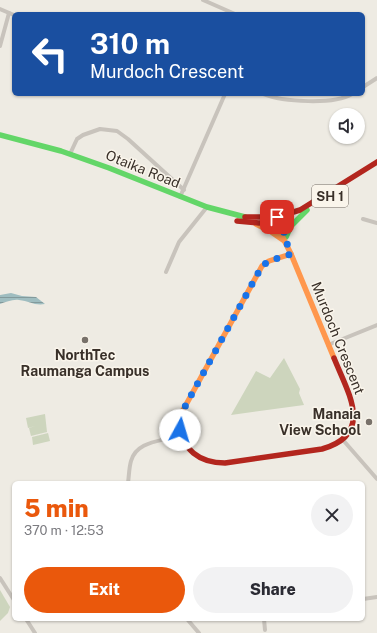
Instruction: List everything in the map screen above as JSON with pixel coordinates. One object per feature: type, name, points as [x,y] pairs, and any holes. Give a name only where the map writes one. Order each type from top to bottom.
[{"type":"main road","name":"Otaika Road","points":[[0,135],[70,154],[115,170],[207,207],[243,217],[277,220],[305,207],[377,162]]},
{"type":"main road","name":"Otaika Road","points":[[207,207],[231,219],[254,223],[292,218],[377,166]]},
{"type":"main road","points":[[254,223],[284,239],[291,226],[307,210]]},
{"type":"main road","name":"Murdoch Crescent","points":[[277,220],[353,407],[354,416],[352,429],[343,440]]},
{"type":"main road","points":[[291,254],[269,261],[262,266],[182,412],[180,426],[182,434],[190,448],[198,457],[206,461],[216,463],[322,449],[335,445],[343,440]]},
{"type":"street","points":[[203,0],[230,12]]},
{"type":"street","points":[[0,9],[12,14]]},
{"type":"street","points":[[0,46],[9,13]]},
{"type":"street","points":[[365,86],[377,78]]},
{"type":"street","points":[[180,197],[224,96]]},
{"type":"street","points":[[270,96],[277,98],[326,101],[339,100],[348,96]]},
{"type":"street","name":"Otaika Road","points":[[70,154],[76,139],[83,135],[100,129],[117,131],[128,139],[184,190]]},
{"type":"street","points":[[166,272],[179,242],[207,207]]},
{"type":"street","points":[[363,219],[377,223]]},
{"type":"street","points":[[328,345],[377,325]]},
{"type":"street","points":[[128,481],[131,460],[136,451],[145,445],[182,434]]},
{"type":"street","points":[[343,440],[377,479]]},
{"type":"street","points":[[0,578],[12,597]]},
{"type":"street","points":[[365,599],[377,597]]},
{"type":"street","points":[[27,621],[35,633]]},
{"type":"street","points":[[189,621],[198,633]]},
{"type":"street","points":[[264,621],[265,630]]},
{"type":"green space","points":[[284,358],[300,389],[299,393],[304,405],[231,415],[256,371],[270,378]]},
{"type":"green space","points":[[45,414],[47,432],[31,436],[29,428],[35,426],[28,428],[26,418]]},
{"type":"green space","points":[[48,433],[50,441],[33,445],[32,437]]},
{"type":"green space","points":[[0,590],[10,607],[8,613],[0,621]]},
{"type":"water","points":[[11,293],[22,296],[36,297],[45,304],[17,300],[0,304],[0,295]]},
{"type":"traffic: fast","points":[[0,135],[61,151],[109,168],[207,207],[245,217]]},
{"type":"traffic: fast","points":[[286,237],[291,226],[307,210]]},
{"type":"traffic: slow","points":[[277,218],[276,224],[291,254],[334,358]]},
{"type":"traffic: slow","points":[[256,224],[283,240]]},
{"type":"traffic: slow","points":[[180,423],[182,412],[262,266],[269,261],[291,254]]},
{"type":"traffic: jam","points":[[245,217],[277,217],[300,210],[377,162]]},
{"type":"traffic: jam","points":[[237,221],[259,223],[280,221]]},
{"type":"traffic: jam","points":[[180,423],[181,432],[188,448],[208,461],[225,463],[322,449],[338,442],[348,433],[353,423],[353,411],[350,398],[334,358]]},
{"type":"place","name":"NorthTec Raumanga Campus","points":[[85,340]]},
{"type":"place","name":"Manaia View School","points":[[369,422]]},
{"type":"route","points":[[180,430],[180,417],[182,412],[262,266],[269,261],[291,254],[287,246],[286,237],[280,221],[277,217]]}]
